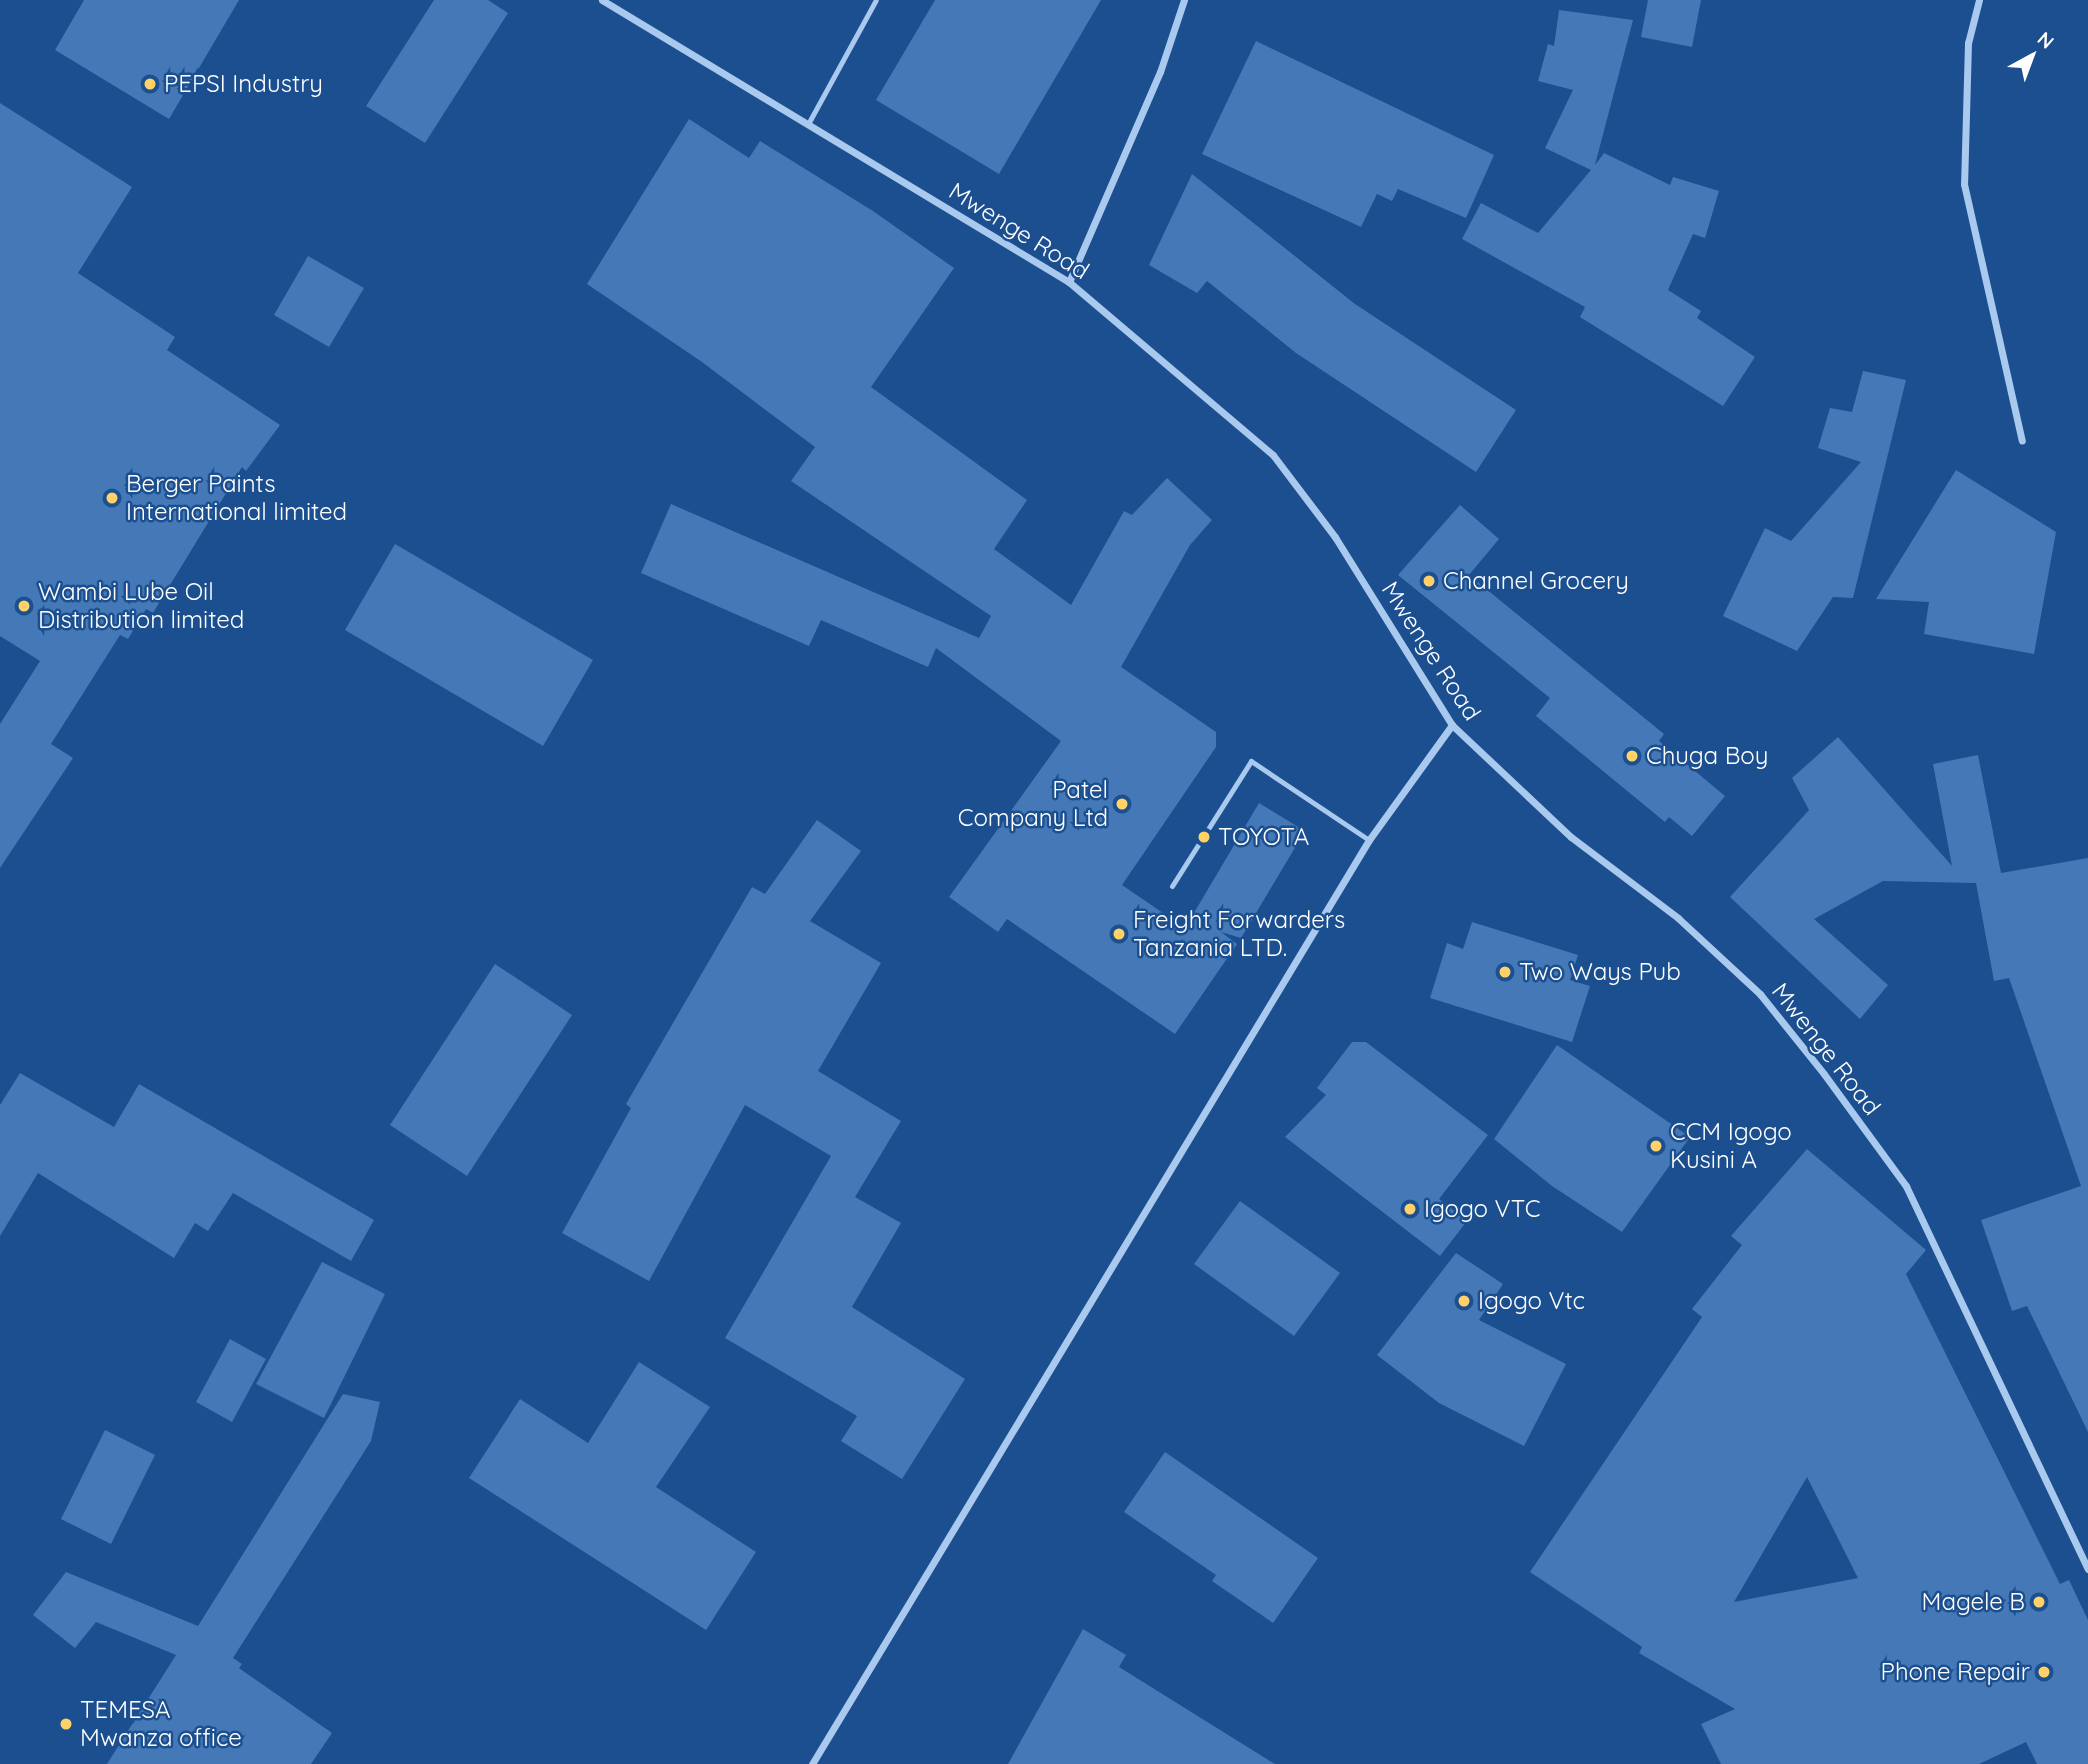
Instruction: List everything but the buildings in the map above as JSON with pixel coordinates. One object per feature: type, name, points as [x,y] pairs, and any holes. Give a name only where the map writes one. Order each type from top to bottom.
[{"type":"street","name":"Mwenge Road","points":[[603,0],[1069,282],[1273,455],[1335,537],[1452,725],[1571,837],[1678,918],[1750,985],[1824,1074],[1906,1186],[2088,1569]]},
{"type":"street","points":[[1069,282],[1160,72],[1184,0]]},
{"type":"street","points":[[1979,0],[1968,43],[1965,184],[2022,441]]},
{"type":"street","points":[[812,1764],[1369,841],[1452,725]]},
{"type":"lane","points":[[808,124],[876,0]]},
{"type":"lane","points":[[1172,886],[1251,761],[1369,841]]},
{"type":"place","name":"PEPSI Industry","points":[[150,84]]},
{"type":"place","name":"Berger Paints International limited","points":[[112,498]]},
{"type":"place","name":"Channel Grocery","points":[[1429,581]]},
{"type":"place","name":"Wambi Lube Oil Distribution limited","points":[[24,606]]},
{"type":"place","name":"Chuga Boy","points":[[1632,756]]},
{"type":"place","name":"Patel Company Ltd","points":[[1122,804]]},
{"type":"place","name":"TOYOTA","points":[[1204,837]]},
{"type":"place","name":"Freight Forwarders Tanzania LTD.","points":[[1119,934]]},
{"type":"place","name":"Two Ways Pub","points":[[1505,972]]},
{"type":"place","name":"CCM Igogo Kusini A","points":[[1656,1146]]},
{"type":"place","name":"Igogo VTC","points":[[1410,1209]]},
{"type":"place","name":"Igogo Vtc","points":[[1464,1301]]},
{"type":"place","name":"Magele B","points":[[2039,1602]]},
{"type":"place","name":"Phone Repair","points":[[2044,1672]]},
{"type":"place","name":"TEMESA Mwanza office","points":[[66,1724]]}]
